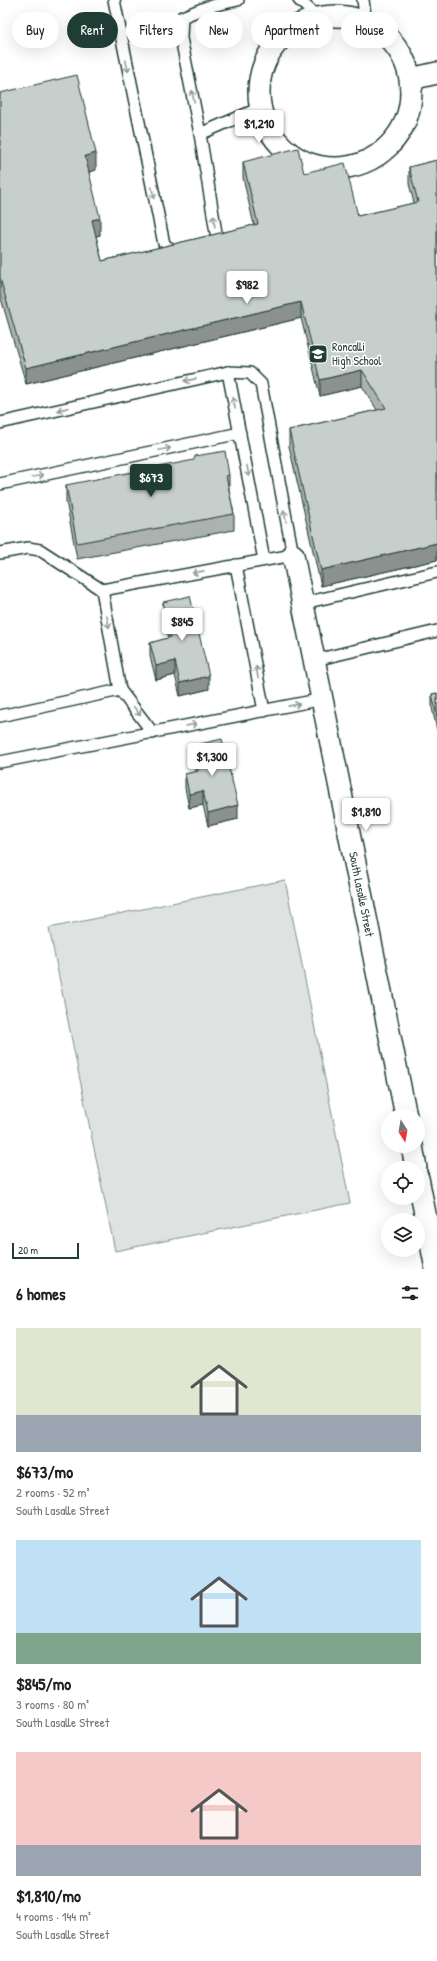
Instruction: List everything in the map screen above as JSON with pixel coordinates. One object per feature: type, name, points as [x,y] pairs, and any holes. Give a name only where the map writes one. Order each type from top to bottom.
[{"type":"street","points":[[274,48],[265,61],[259,84],[260,108],[268,129],[282,147],[300,160],[322,167],[344,168],[366,161],[385,149],[400,132],[408,111],[411,88],[415,78],[437,73]]},
{"type":"street","points":[[396,48],[407,68],[411,88]]},
{"type":"street","name":"South Lasalle Street","points":[[293,555],[304,603],[405,1109]]},
{"type":"street","points":[[423,1205],[436,1269]]},
{"type":"lane","points":[[114,0],[164,244],[175,253],[189,250]]},
{"type":"lane","points":[[204,247],[217,239],[200,134],[182,38],[182,17],[207,6],[238,0]]},
{"type":"lane","points":[[299,0],[312,12]]},
{"type":"lane","points":[[363,0],[365,12]]},
{"type":"lane","points":[[200,134],[260,108]]},
{"type":"lane","points":[[228,372],[264,560]]},
{"type":"lane","points":[[0,423],[228,372],[250,373],[261,384],[293,555],[102,590],[40,550],[28,548],[0,553]]},
{"type":"lane","points":[[0,484],[240,433]]},
{"type":"lane","points":[[236,565],[264,711]]},
{"type":"lane","points":[[304,603],[437,572]]},
{"type":"lane","points":[[102,590],[120,690],[153,732]]},
{"type":"lane","points":[[315,660],[437,631]]},
{"type":"lane","points":[[0,716],[120,690]]},
{"type":"lane","points":[[0,762],[323,699]]},
{"type":"shaded area","points":[[285,880],[350,1203],[115,1251],[49,928]]},
{"type":"building","points":[[77,75],[96,153],[85,156],[100,218],[92,220],[102,261],[258,224],[243,162],[298,148],[304,173],[345,163],[358,216],[418,202],[409,167],[437,160],[437,543],[321,570],[289,430],[386,408],[362,370],[320,380],[301,302],[26,368],[0,278],[0,93]]},
{"type":"building","points":[[225,451],[229,475],[226,476],[234,514],[77,543],[66,485],[194,460],[195,456]]},
{"type":"building","points":[[190,596],[209,676],[180,683],[175,661],[156,666],[150,643],[171,637],[163,602]]},
{"type":"building","points":[[437,693],[437,716],[432,694]]},
{"type":"building","points":[[222,739],[238,805],[208,813],[203,791],[189,794],[185,774],[198,771],[192,746]]},
{"type":"place","name":"Roncalli High School","points":[[318,354]]}]
